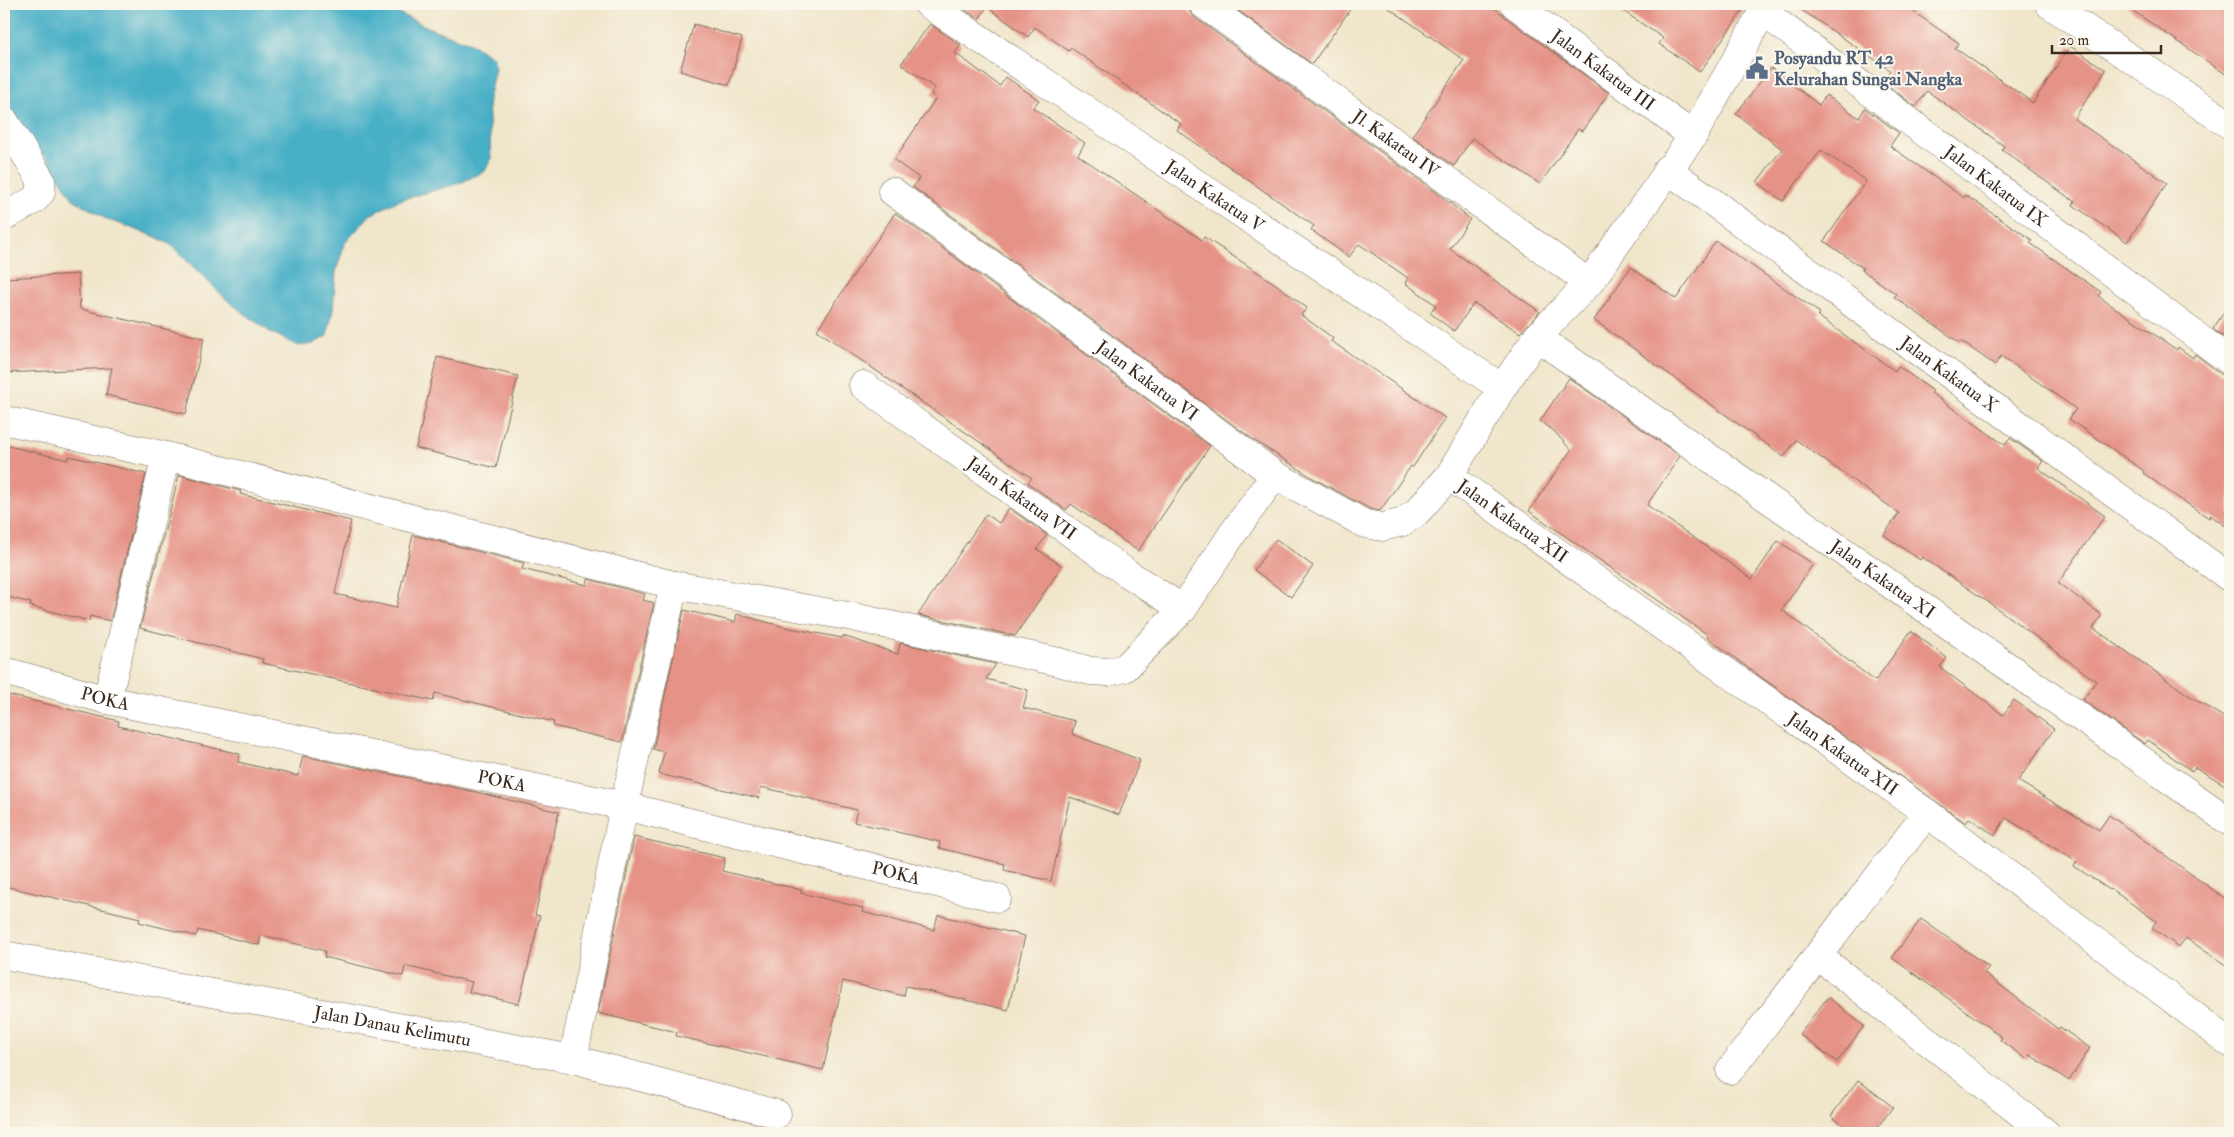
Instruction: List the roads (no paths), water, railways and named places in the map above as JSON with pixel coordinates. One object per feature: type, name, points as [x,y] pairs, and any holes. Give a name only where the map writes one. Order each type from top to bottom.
[{"type":"street","name":"Jalan Kakatua V","points":[[928,4],[1502,388]]},
{"type":"street","name":"Jl. Kakatau IV","points":[[1203,4],[1589,283]]},
{"type":"street","name":"Jalan Kakatua III","points":[[1514,4],[1692,136]]},
{"type":"street","points":[[2049,4],[2230,126]]},
{"type":"street","points":[[1448,476],[1536,337],[1589,283],[1667,169],[1692,136],[1765,7]]},
{"type":"street","name":"Jalan Kakatua IX","points":[[1765,7],[2230,361]]},
{"type":"street","points":[[4,120],[41,180],[41,192],[34,200],[4,217]]},
{"type":"street","name":"Jalan Kakatua X","points":[[1667,169],[2230,578]]},
{"type":"street","name":"Jalan Kakatua VI","points":[[892,191],[1275,475],[1365,524],[1382,527],[1403,522],[1417,512],[1448,476]]},
{"type":"street","name":"Jalan Kakatua XI","points":[[1536,337],[2230,822]]},
{"type":"street","name":"Jalan Kakatua VII","points":[[863,385],[1127,573],[1183,609]]},
{"type":"street","points":[[4,420],[166,456],[674,585],[853,618],[1059,662],[1090,671],[1108,672],[1125,668],[1183,609],[1233,533],[1275,475]]},
{"type":"street","points":[[107,700],[166,456]]},
{"type":"street","name":"Jalan Kakatua XII","points":[[1448,476],[1926,813],[2230,1043]]},
{"type":"street","points":[[573,1059],[624,806],[674,585]]},
{"type":"street","name":"POKA","points":[[4,671],[107,700],[624,806],[997,898]]},
{"type":"street","points":[[1730,1070],[1926,813]]},
{"type":"street","name":"Jalan Danau Kelimutu","points":[[4,955],[573,1059],[777,1114]]},
{"type":"street","points":[[1818,956],[2046,1133]]},
{"type":"water","points":[[4,4],[379,4],[432,29],[471,43],[494,58],[495,68],[488,99],[491,159],[485,171],[460,183],[397,201],[370,215],[345,243],[336,271],[333,310],[327,336],[313,344],[299,346],[270,332],[229,302],[171,245],[156,237],[106,219],[73,199],[47,159],[28,140],[4,107]]},
{"type":"place","name":"Posyandu RT 42 Kelurahan Sungai Nangka","points":[[1757,68]]}]
